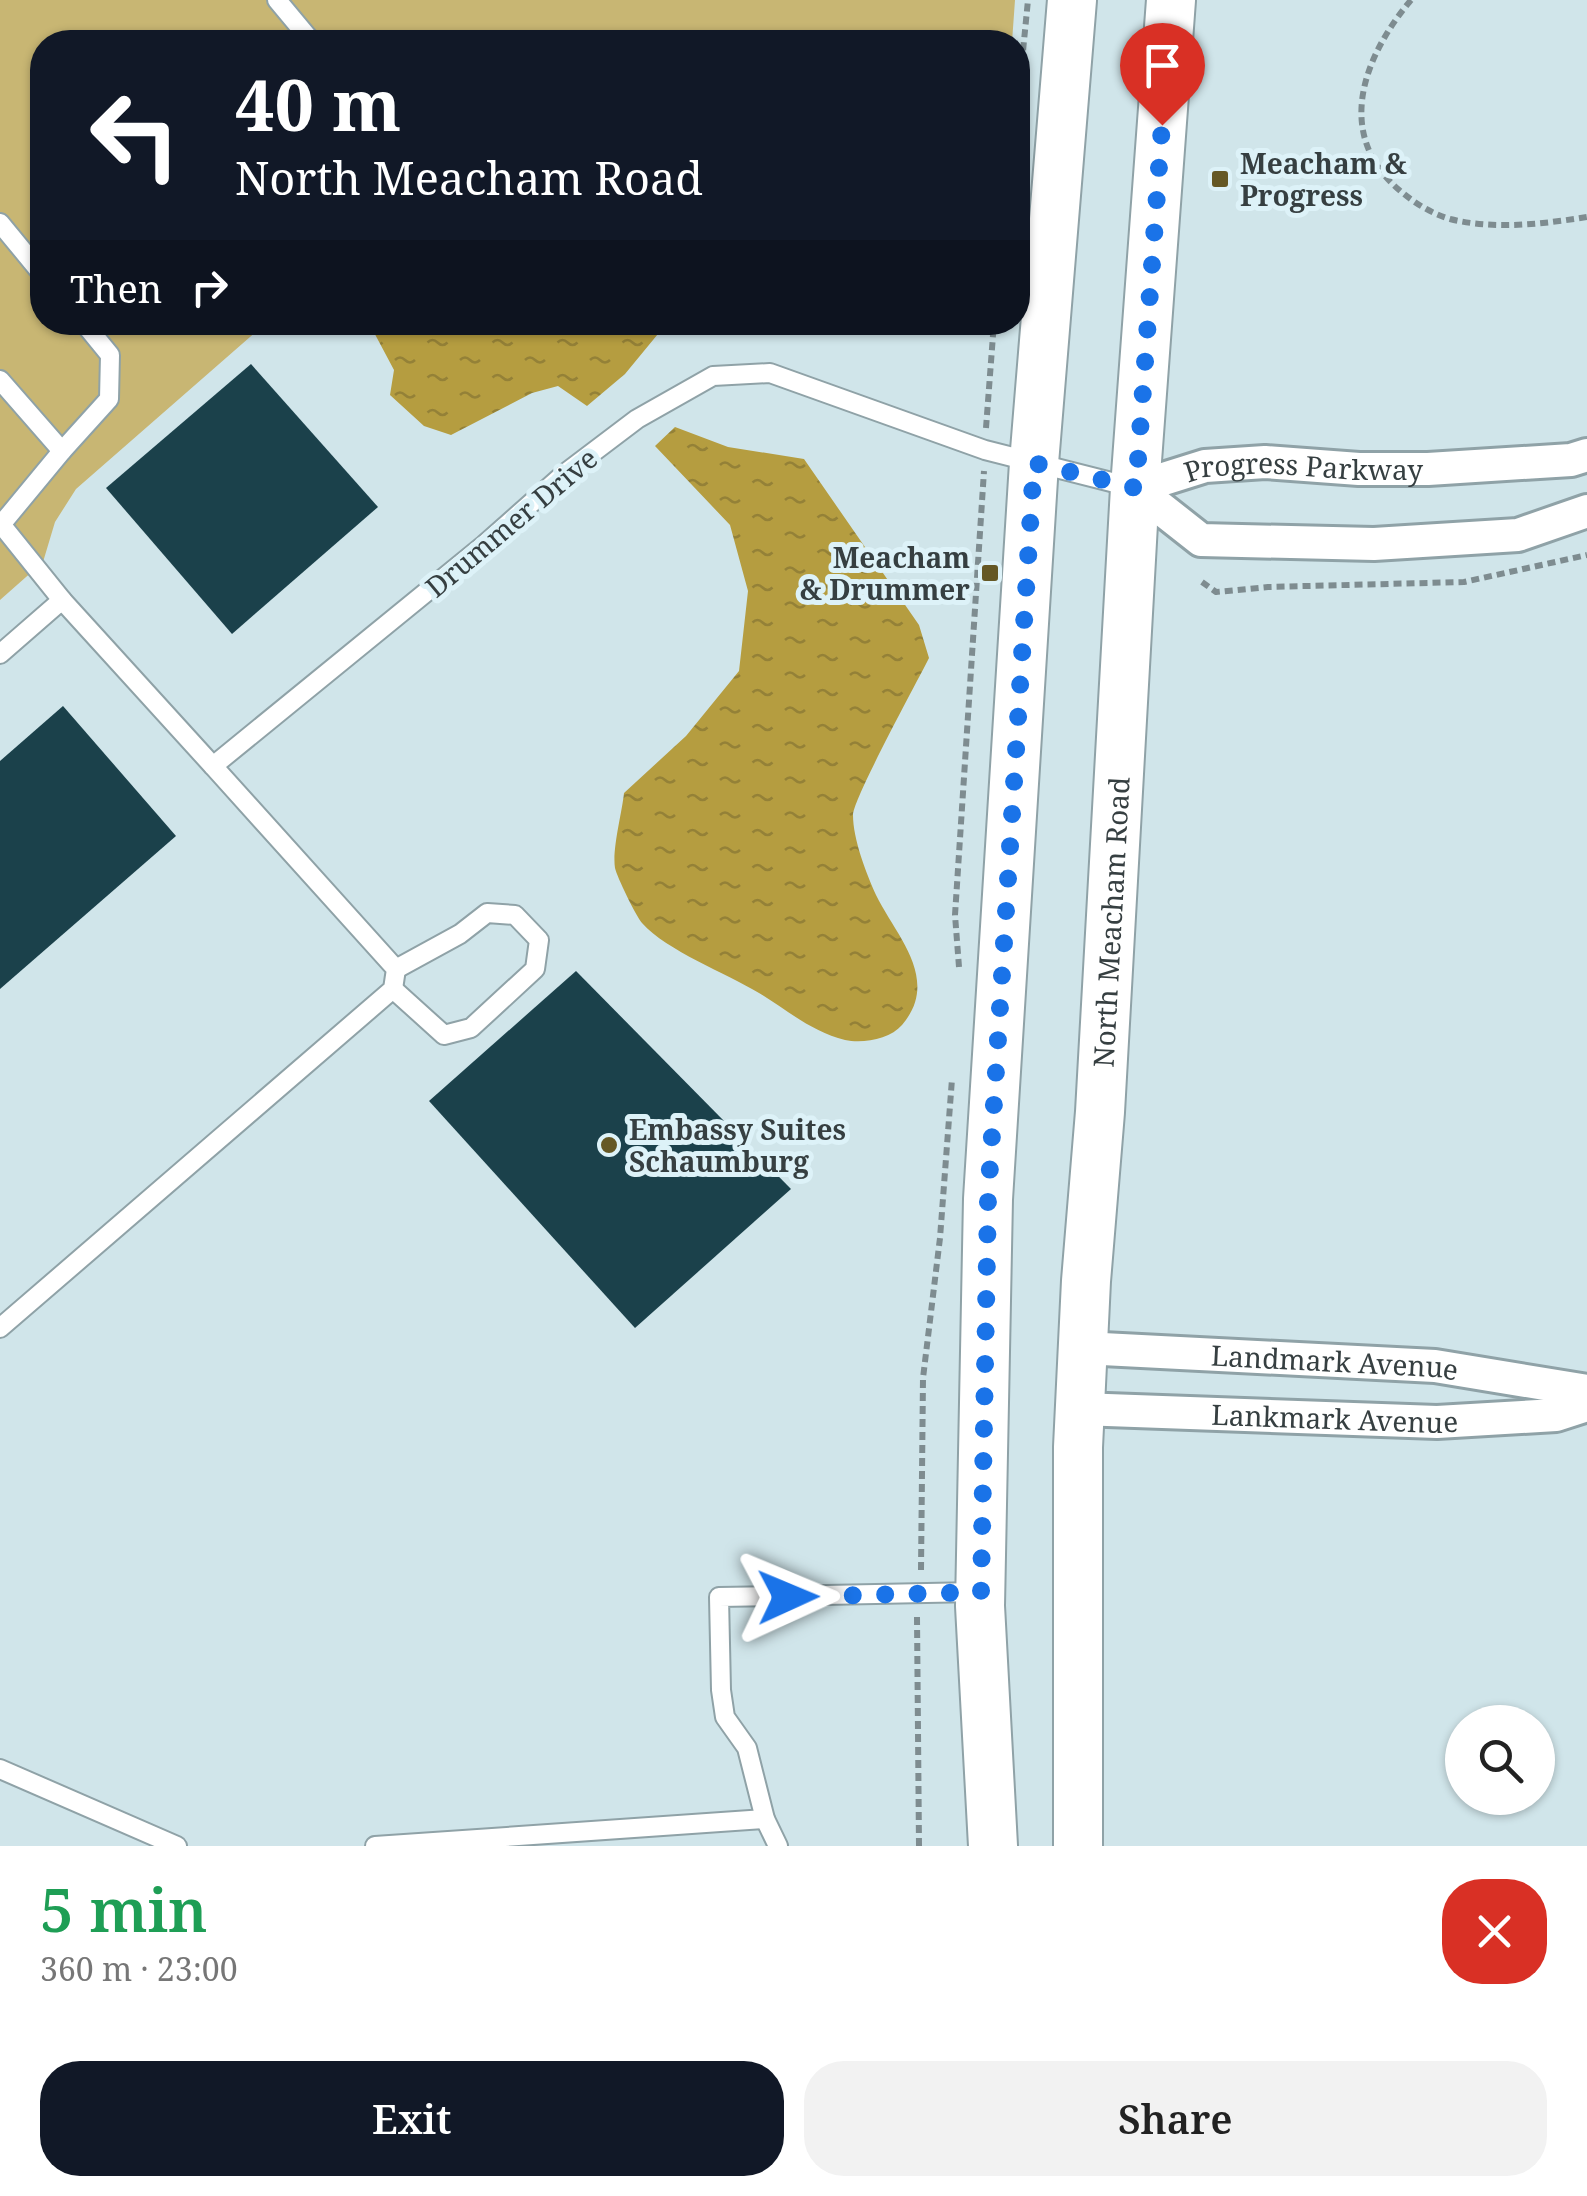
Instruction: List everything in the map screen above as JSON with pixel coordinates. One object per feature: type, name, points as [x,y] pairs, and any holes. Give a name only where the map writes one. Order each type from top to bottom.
[{"type":"main road","points":[[993,1846],[981,1592],[988,1199],[1034,463],[1072,0]]},
{"type":"main road","name":"North Meacham Road","points":[[1078,1846],[1083,1348],[1136,488],[1171,0]]},
{"type":"street","name":"Progress Parkway","points":[[1136,488],[1205,466],[1264,462],[1360,470],[1428,469],[1572,460],[1587,454]]},
{"type":"street","name":"Progress Parkway","points":[[1136,488],[1201,540],[1374,544],[1518,535],[1587,512]]},
{"type":"street","name":"Landmark Avenue","points":[[1083,1348],[1435,1366],[1587,1391]]},
{"type":"street","name":"Lankmark Avenue","points":[[1080,1409],[1437,1422],[1556,1415],[1587,1406]]},
{"type":"lane","points":[[277,0],[302,30]]},
{"type":"lane","points":[[0,223],[30,259]]},
{"type":"lane","points":[[95,335],[110,354],[109,400],[0,525],[62,600],[396,968]]},
{"type":"lane","name":"Drummer Drive","points":[[213,766],[484,545],[563,475],[637,419],[713,376],[770,373],[985,450],[1136,488]]},
{"type":"lane","points":[[0,380],[62,451]]},
{"type":"lane","points":[[0,654],[62,600]]},
{"type":"lane","points":[[392,988],[444,1035],[470,1028],[535,969],[539,940],[515,915],[488,913],[460,934],[396,968]]},
{"type":"lane","points":[[0,1328],[392,988],[396,968]]},
{"type":"lane","points":[[778,1846],[765,1819],[747,1748],[725,1718],[719,1597],[981,1592]]},
{"type":"lane","points":[[0,1769],[177,1846]]},
{"type":"lane","points":[[375,1846],[765,1819]]},
{"type":"path","points":[[1025,30],[1028,0]]},
{"type":"path","points":[[1411,0],[1390,25],[1365,77],[1360,100],[1370,159],[1417,205],[1449,218],[1492,225],[1587,217]]},
{"type":"path","points":[[990,374],[993,335]]},
{"type":"path","points":[[959,982],[960,944],[955,915],[979,540]]},
{"type":"path","points":[[1202,582],[1216,592],[1464,582],[1587,556]]},
{"type":"path","points":[[919,1846],[917,1592],[923,1559],[922,1378],[940,1238],[953,1069]]},
{"type":"shaded area","points":[[0,0],[1015,0],[1013,30],[30,30],[30,335],[252,335],[76,489],[55,522],[43,562],[0,600]]},
{"type":"water","points":[[375,335],[657,335],[625,374],[587,406],[558,386],[532,393],[451,435],[424,426],[390,395],[394,370]]},
{"type":"water","points":[[675,427],[728,447],[804,459],[919,625],[929,658],[853,815],[868,877],[916,974],[913,1008],[897,1030],[883,1037],[852,1041],[822,1032],[666,943],[642,923],[616,873],[615,851],[624,793],[686,736],[739,671],[748,591],[730,525],[655,446]]},
{"type":"building","points":[[251,364],[378,507],[232,634],[106,488]]},
{"type":"building","points":[[63,706],[176,836],[0,989],[0,761]]},
{"type":"building","name":"Embassy Suites Schaumburg","points":[[576,971],[791,1189],[635,1328],[429,1101]]},
{"type":"place","name":"Meacham & Progress","points":[[1220,179]]},
{"type":"place","name":"Meacham & Drummer","points":[[990,573]]},
{"type":"place","name":"Embassy Suites Schaumburg","points":[[609,1145]]},
{"type":"route","points":[[788,1597],[981,1592],[988,1199],[1034,463],[1136,488],[1162,125]]}]
